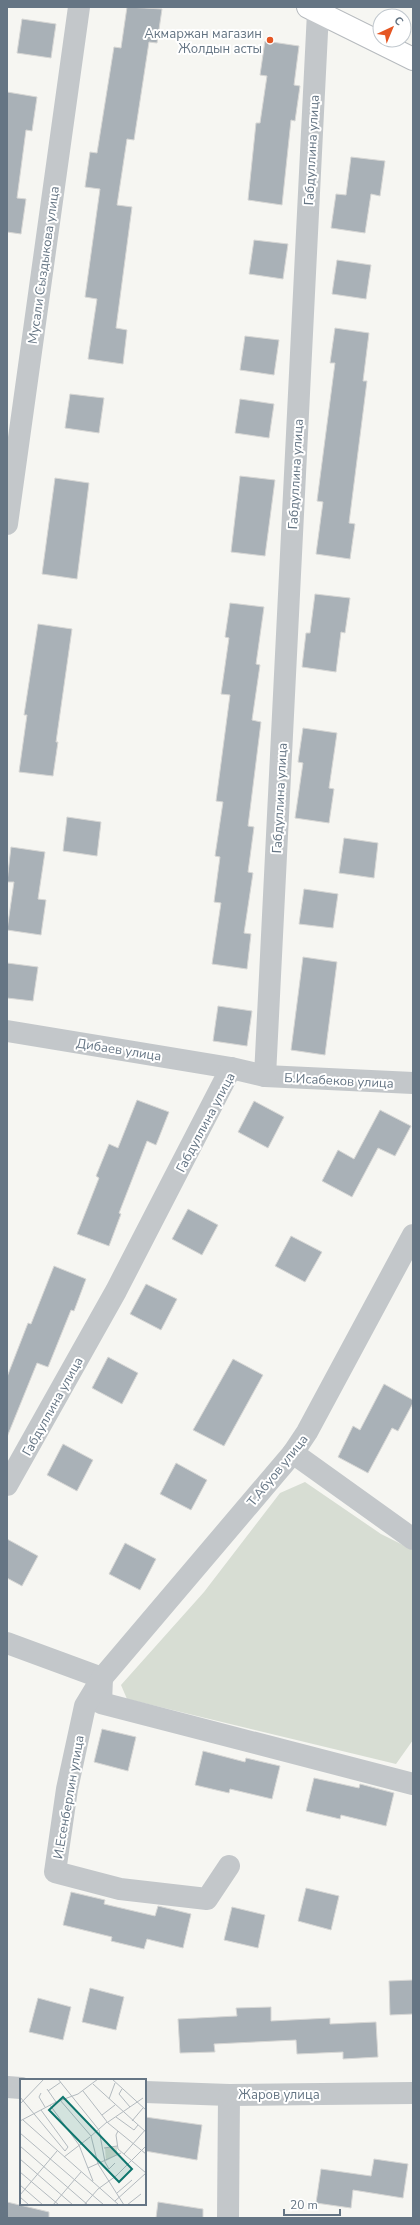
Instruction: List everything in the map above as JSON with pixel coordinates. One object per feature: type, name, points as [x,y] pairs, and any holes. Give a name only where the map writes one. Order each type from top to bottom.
[{"type":"main road","points":[[313,9],[413,59]]},
{"type":"street","name":"Мусали Сыздыкова улица","points":[[7,524],[79,7]]},
{"type":"street","name":"Габдуллина улица","points":[[7,1486],[116,1291],[231,1068],[265,1076],[313,9]]},
{"type":"street","name":"Дибаев улица","points":[[7,1031],[231,1068]]},
{"type":"street","name":"Б.Исабеков улица","points":[[265,1076],[413,1084]]},
{"type":"street","name":"Т.Абуов улица","points":[[102,1678],[293,1453],[308,1432],[413,1235]]},
{"type":"street","points":[[293,1453],[413,1539]]},
{"type":"street","points":[[7,1643],[102,1678],[101,1703],[413,1784]]},
{"type":"street","name":"И.Есенберлин улица","points":[[102,1678],[85,1706],[67,1789],[55,1872],[120,1888],[207,1899],[229,1866]]},
{"type":"street","points":[[7,2087],[20,2088]]},
{"type":"street","name":"Жаров улица","points":[[146,2092],[229,2094],[413,2093]]},
{"type":"street","points":[[228,2218],[229,2094]]},
{"type":"shaded area","points":[[305,1482],[381,1534],[413,1550],[413,1740],[396,1764],[127,1699],[121,1685],[204,1592],[280,1493]]},
{"type":"building","points":[[127,7],[162,9],[157,43],[149,42],[134,140],[127,139],[117,205],[132,207],[116,328],[127,330],[123,364],[88,359],[97,299],[85,297],[100,189],[85,187],[90,152],[97,153],[114,47],[121,48]]},
{"type":"building","points":[[22,19],[56,24],[51,58],[17,53]]},
{"type":"building","points":[[265,41],[299,46],[294,85],[300,86],[295,121],[291,120],[282,205],[248,200],[256,123],[260,123],[267,76],[260,75]]},
{"type":"building","points":[[7,92],[37,97],[32,131],[26,130],[17,198],[26,199],[21,234],[7,232]]},
{"type":"building","points":[[351,157],[385,161],[380,196],[371,194],[365,233],[331,228],[336,194],[346,195]]},
{"type":"building","points":[[254,240],[288,244],[283,279],[249,274]]},
{"type":"building","points":[[337,260],[371,265],[366,299],[332,294]]},
{"type":"building","points":[[335,328],[369,333],[363,381],[367,381],[349,523],[355,524],[350,559],[316,554],[323,502],[317,501],[335,363],[330,363]]},
{"type":"building","points":[[245,336],[279,340],[274,375],[240,370]]},
{"type":"building","points":[[70,394],[104,398],[99,433],[65,428]]},
{"type":"building","points":[[240,399],[274,404],[269,438],[235,433]]},
{"type":"building","points":[[240,476],[275,480],[265,556],[231,552]]},
{"type":"building","points":[[55,478],[89,483],[77,579],[42,574]]},
{"type":"building","points":[[315,594],[350,598],[345,633],[341,632],[336,672],[302,667],[306,633],[310,633]]},
{"type":"building","points":[[230,603],[264,607],[256,664],[260,665],[252,720],[261,722],[248,826],[254,827],[248,872],[253,873],[244,933],[251,934],[247,969],[212,964],[221,903],[214,902],[220,857],[215,856],[223,802],[216,801],[230,695],[221,694],[229,638],[225,637]]},
{"type":"building","points":[[38,624],[72,629],[56,742],[58,742],[53,776],[19,772],[27,715],[24,715]]},
{"type":"building","points":[[303,728],[337,733],[329,788],[334,789],[329,823],[295,818],[303,763],[298,762]]},
{"type":"building","points":[[67,817],[101,822],[97,856],[63,851]]},
{"type":"building","points":[[344,838],[378,843],[374,878],[339,873]]},
{"type":"building","points":[[11,847],[45,852],[38,899],[46,900],[41,935],[7,930],[14,882],[7,882]]},
{"type":"building","points":[[304,889],[338,894],[333,928],[299,924]]},
{"type":"building","points":[[303,957],[337,962],[325,1055],[291,1050]]},
{"type":"building","points":[[7,963],[38,967],[33,1001],[7,998]]},
{"type":"building","points":[[218,1006],[252,1011],[247,1046],[213,1041]]},
{"type":"building","points":[[137,1100],[169,1112],[156,1145],[147,1141],[119,1213],[121,1214],[109,1246],[77,1234],[99,1178],[96,1176],[109,1144],[118,1148]]},
{"type":"building","points":[[254,1101],[284,1117],[268,1148],[238,1132]]},
{"type":"building","points":[[380,1110],[411,1126],[395,1156],[378,1148],[352,1197],[322,1181],[338,1150],[354,1159]]},
{"type":"building","points":[[188,1209],[218,1225],[202,1255],[172,1239]]},
{"type":"building","points":[[291,1236],[322,1252],[305,1282],[275,1266]]},
{"type":"building","points":[[54,1266],[86,1279],[74,1311],[71,1310],[48,1367],[37,1363],[7,1437],[7,1377],[28,1323],[31,1324]]},
{"type":"building","points":[[146,1284],[177,1299],[161,1330],[130,1314]]},
{"type":"building","points":[[108,1357],[138,1373],[122,1404],[92,1388]]},
{"type":"building","points":[[233,1359],[263,1375],[224,1446],[193,1430]]},
{"type":"building","points":[[384,1384],[413,1400],[413,1403],[398,1431],[392,1428],[368,1473],[338,1457],[353,1426],[360,1430]]},
{"type":"building","points":[[63,1444],[93,1460],[77,1491],[47,1475]]},
{"type":"building","points":[[176,1463],[207,1480],[191,1510],[160,1494]]},
{"type":"building","points":[[7,1539],[38,1556],[22,1586],[7,1578]]},
{"type":"building","points":[[125,1543],[156,1559],[140,1590],[109,1574]]},
{"type":"building","points":[[102,1729],[136,1737],[128,1771],[94,1762]]},
{"type":"building","points":[[203,1751],[245,1762],[246,1758],[280,1766],[272,1799],[230,1789],[229,1793],[195,1785]]},
{"type":"building","points":[[314,1778],[359,1788],[360,1784],[394,1793],[386,1826],[341,1815],[340,1819],[306,1811]]},
{"type":"building","points":[[306,1888],[339,1896],[331,1930],[298,1921]]},
{"type":"building","points":[[71,1892],[105,1900],[104,1904],[155,1916],[158,1906],[191,1914],[183,1948],[147,1939],[144,1949],[111,1941],[112,1937],[63,1925]]},
{"type":"building","points":[[232,1907],[265,1915],[258,1948],[224,1940]]},
{"type":"building","points":[[413,1980],[413,2014],[390,2015],[389,1981]]},
{"type":"building","points":[[90,1988],[124,1997],[116,2030],[82,2022]]},
{"type":"building","points":[[38,1998],[71,2007],[63,2040],[29,2032]]},
{"type":"building","points":[[271,2007],[271,2021],[330,2018],[330,2024],[376,2022],[378,2057],[343,2059],[343,2052],[297,2054],[296,2040],[214,2044],[215,2052],[180,2053],[178,2019],[237,2016],[236,2008]]},
{"type":"building","points":[[146,2117],[202,2125],[197,2160],[146,2151]]},
{"type":"building","points":[[374,2159],[408,2164],[403,2198],[353,2190],[351,2208],[316,2203],[321,2169],[371,2176]]},
{"type":"building","points":[[7,2202],[49,2212],[49,2218],[7,2218]]},
{"type":"building","points":[[158,2202],[203,2209],[203,2218],[156,2218]]},
{"type":"place","name":"Акмаржан магазин Жолдын асты","points":[[270,40]]}]
